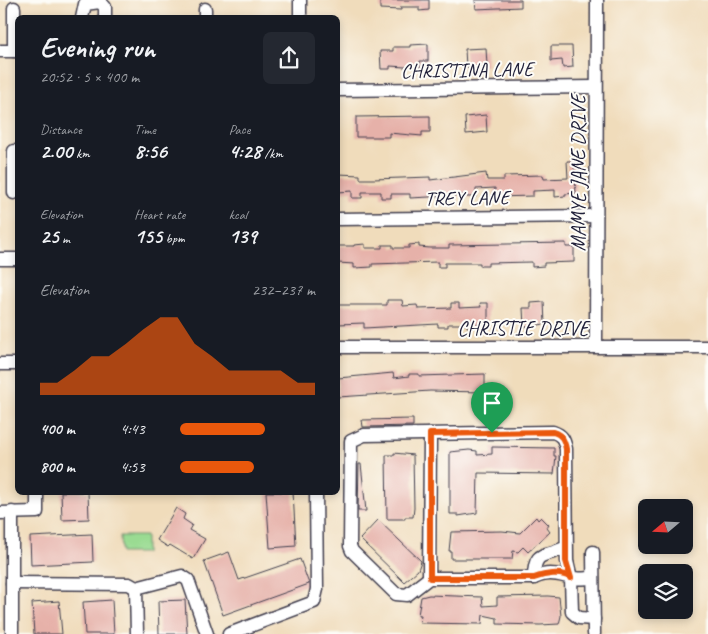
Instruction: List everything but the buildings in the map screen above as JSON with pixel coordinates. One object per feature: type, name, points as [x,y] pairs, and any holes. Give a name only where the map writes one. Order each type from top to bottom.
[{"type":"street","points":[[300,0],[300,15]]},
{"type":"street","name":"MAMYE JANE DRIVE","points":[[596,346],[597,0]]},
{"type":"street","points":[[83,15],[85,4],[100,2],[105,7],[105,15]]},
{"type":"street","points":[[14,8],[15,30]]},
{"type":"street","points":[[0,52],[15,51]]},
{"type":"street","name":"CHRISTINA LANE","points":[[340,90],[596,87]]},
{"type":"street","points":[[0,152],[15,151]]},
{"type":"street","points":[[14,193],[15,172]]},
{"type":"street","name":"TREY LANE","points":[[340,219],[596,216]]},
{"type":"street","points":[[0,259],[15,259]]},
{"type":"street","name":"CHRISTIE DRIVE","points":[[340,347],[708,346]]},
{"type":"street","points":[[0,364],[15,364]]},
{"type":"street","points":[[593,578],[571,578],[567,582],[543,582],[534,578],[430,578],[407,595],[396,594],[352,551],[351,441],[364,435],[553,432],[559,434],[564,440],[566,449],[566,561],[571,578],[572,612],[579,618],[594,619]]},
{"type":"street","points":[[430,434],[430,578]]},
{"type":"street","points":[[12,634],[12,583],[6,513],[37,512],[37,495]]},
{"type":"street","points":[[229,634],[314,602],[317,589],[316,495]]},
{"type":"street","points":[[534,578],[534,563],[538,557],[566,547]]},
{"type":"street","points":[[593,552],[594,634]]},
{"type":"street","points":[[12,583],[129,584],[136,588],[182,576],[188,580],[207,634]]},
{"type":"street","points":[[136,588],[137,634]]},
{"type":"green space","points":[[120,536],[146,536],[146,553],[121,553]]},
{"type":"route","points":[[553,432],[559,434],[564,440],[566,449],[566,561],[571,578],[566,575],[543,574],[534,578],[430,578],[430,434],[492,433],[553,432]]}]
